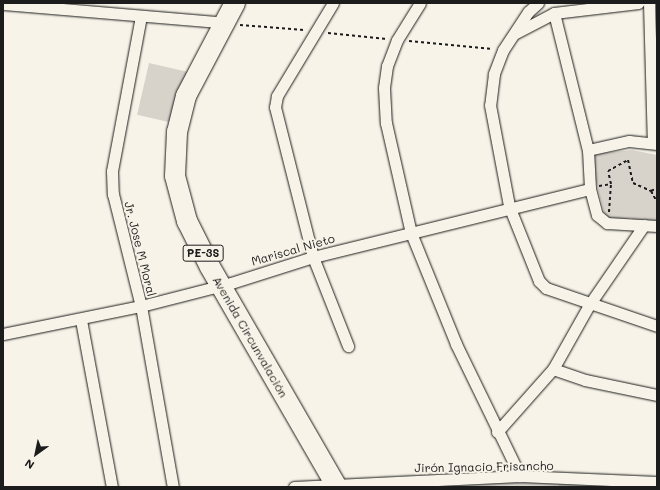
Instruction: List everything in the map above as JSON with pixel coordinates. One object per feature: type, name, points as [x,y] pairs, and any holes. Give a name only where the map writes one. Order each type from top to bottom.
[{"type":"highway","name":"Avenida Circunvalación","points":[[235,3],[228,23],[186,96],[177,132],[175,176],[188,221],[226,284],[340,486]]},
{"type":"highway","name":"Avenida Circunvalación","points":[[228,23],[246,3]]},
{"type":"street","points":[[333,3],[277,96],[275,107],[313,257],[348,346]]},
{"type":"street","points":[[420,3],[397,40],[384,88],[386,123],[411,233],[456,344],[497,432],[520,476]]},
{"type":"street","points":[[538,3],[512,36],[494,74],[490,105],[509,206],[539,281],[554,293],[657,326]]},
{"type":"street","points":[[512,36],[554,13],[638,3]]},
{"type":"street","points":[[588,150],[629,141],[655,143],[649,3]]},
{"type":"street","points":[[3,4],[228,23]]},
{"type":"street","points":[[554,13],[588,150],[590,188],[598,215],[607,223],[657,226]]},
{"type":"street","name":"Jr. Jose M Moral","points":[[141,16],[112,171],[113,194],[141,306],[173,487]]},
{"type":"street","name":"Mariscal Nieto","points":[[3,334],[81,320],[141,306],[226,284],[313,257],[411,233],[509,206],[590,188]]},
{"type":"street","points":[[497,432],[553,369],[589,305],[644,225]]},
{"type":"street","points":[[81,320],[112,487]]},
{"type":"street","points":[[553,369],[585,380],[657,395]]},
{"type":"street","name":"Jirón Ignacio Frisancho","points":[[294,487],[340,486],[520,476],[657,482]]},
{"type":"path","points":[[228,23],[315,31]]},
{"type":"path","points":[[607,223],[611,184],[608,171],[628,160],[633,183],[651,191],[657,202]]},
{"type":"path","points":[[590,188],[611,184]]},
{"type":"path","points":[[651,191],[657,188]]},
{"type":"shaded area","points":[[149,63],[187,72],[175,123],[137,115]]},
{"type":"shaded area","points":[[632,150],[657,155],[657,225],[630,218],[607,223],[596,182],[592,154]]},
{"type":"shaded area","points":[[502,479],[559,481],[558,487],[403,487]]},
{"type":"building","points":[[559,481],[650,487],[558,487]]}]
